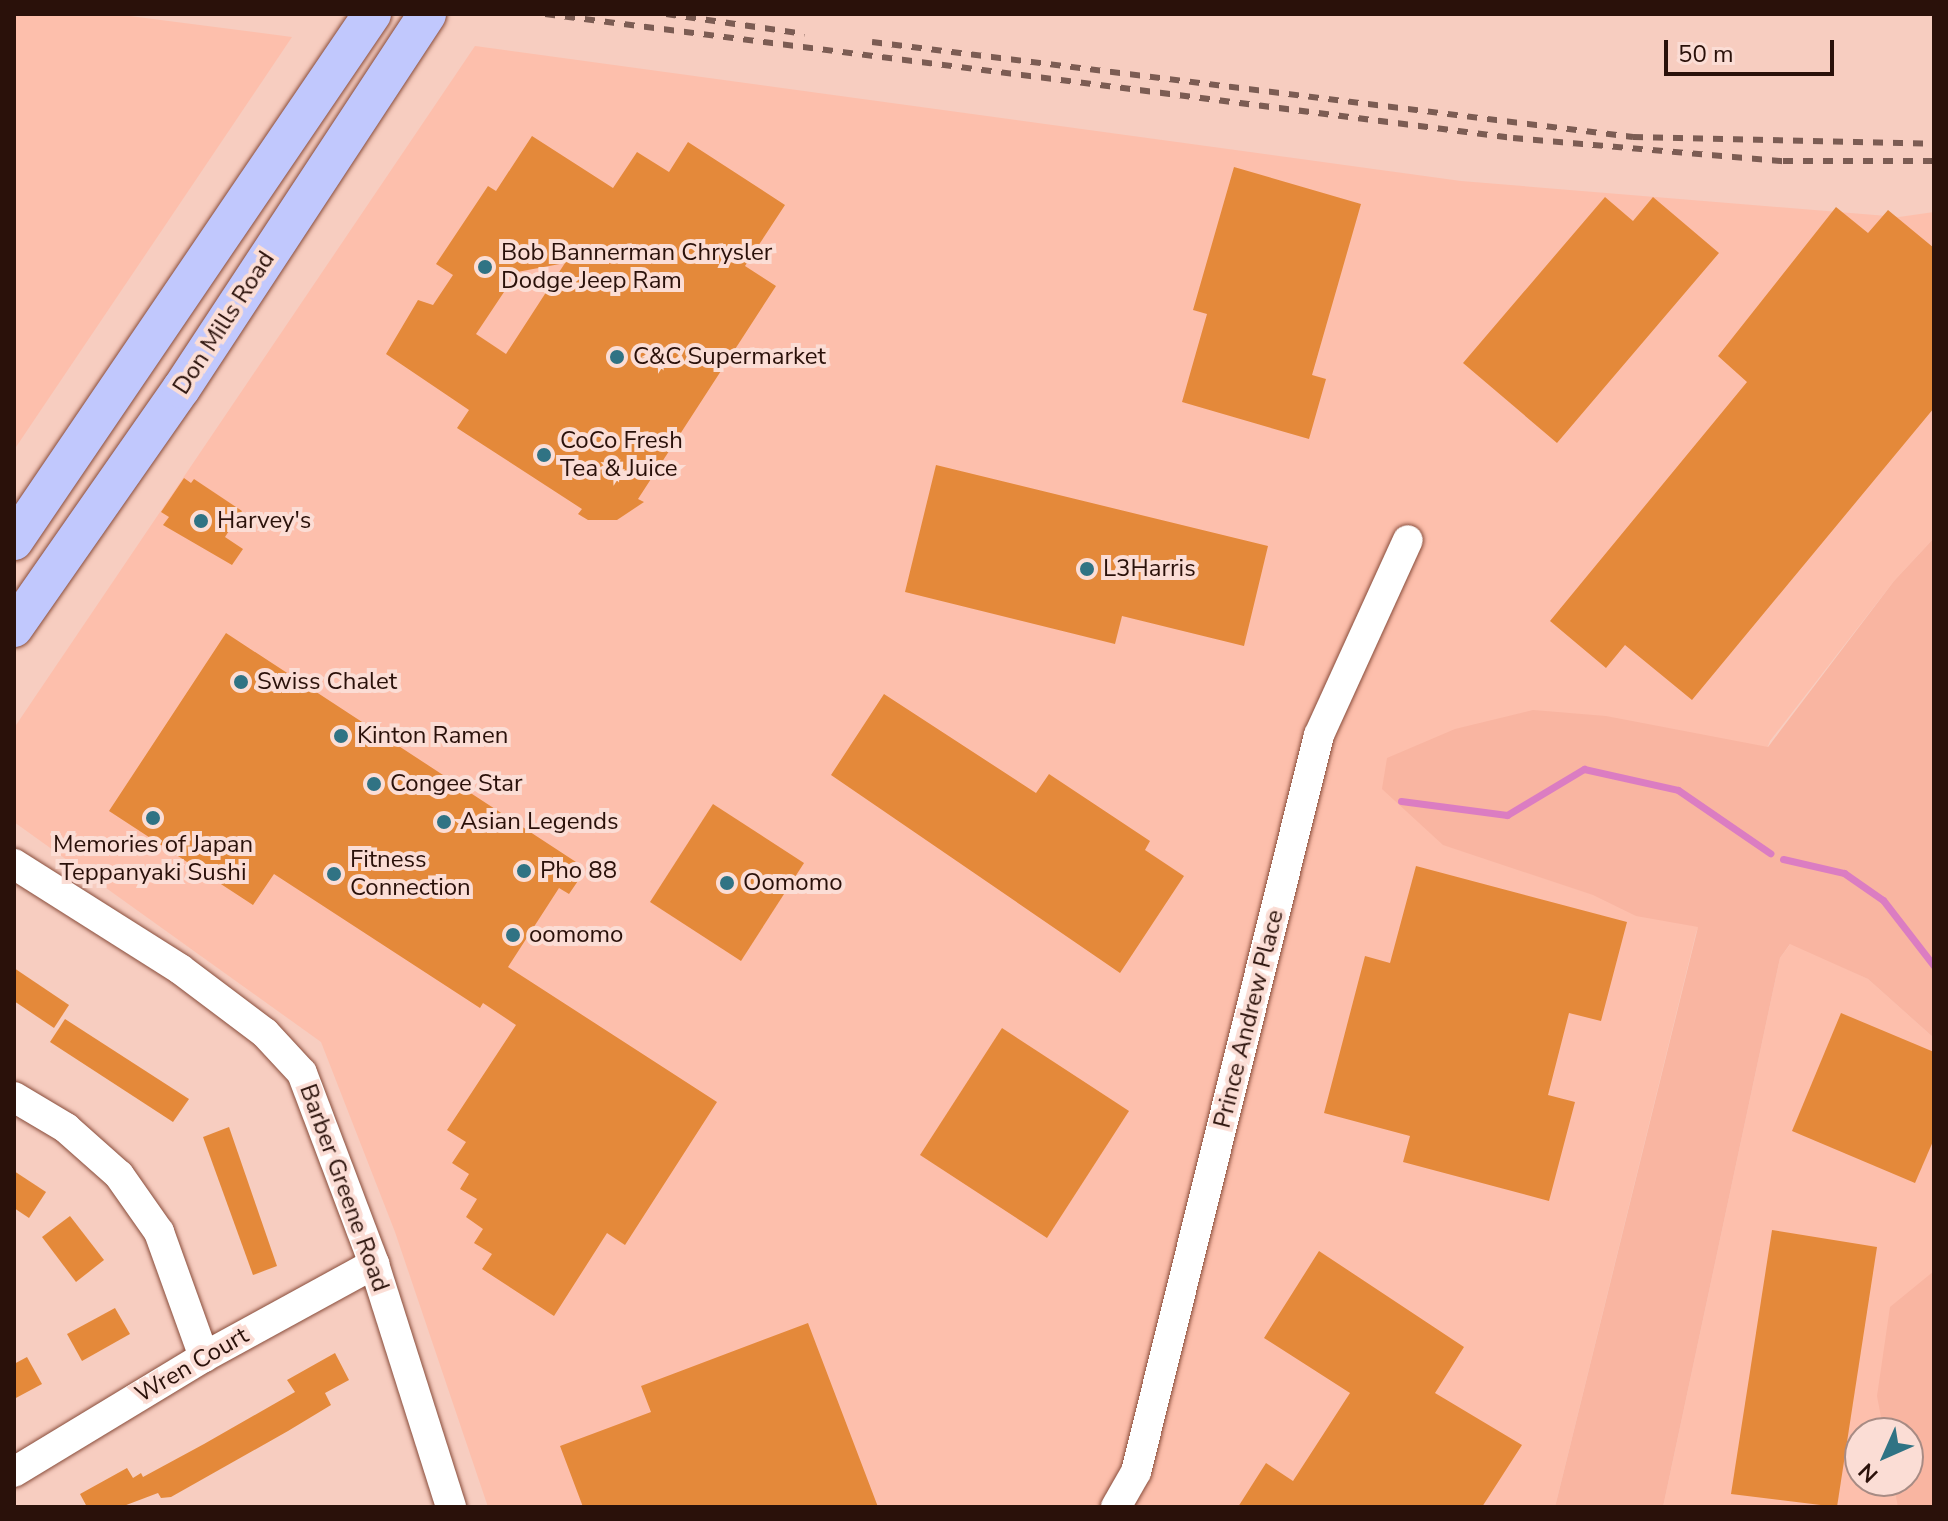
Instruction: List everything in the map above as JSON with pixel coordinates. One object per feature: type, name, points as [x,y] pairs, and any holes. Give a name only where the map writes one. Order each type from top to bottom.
[{"type":"main road","name":"Don Mills Road","points":[[14,541],[372,14]]},
{"type":"main road","name":"Don Mills Road","points":[[14,628],[181,389],[427,14]]},
{"type":"street","name":"Prince Andrew Place","points":[[1116,1507],[1136,1472],[1319,735],[1408,540]]},
{"type":"street","name":"Barber Greene Road","points":[[14,864],[180,969],[265,1033],[302,1073],[374,1264],[451,1507]]},
{"type":"street","points":[[14,1097],[66,1128],[119,1175],[159,1232],[204,1357]]},
{"type":"street","name":"Wren Court","points":[[14,1472],[204,1357],[374,1264]]},
{"type":"shaded area","points":[[14,14],[114,14],[292,37],[14,450]]},
{"type":"shaded area","points":[[475,46],[1461,181],[1899,217],[1934,212],[1934,538],[1894,581],[1770,741],[1696,933],[1555,1507],[488,1507],[395,1232],[321,1042],[14,822],[14,728]]},
{"type":"shaded area","points":[[1934,538],[1934,1038],[1868,979],[1790,944],[1780,958],[1663,1507],[1555,1507],[1698,927],[1636,916],[1593,895],[1443,845],[1382,789],[1387,758],[1455,729],[1533,710],[1606,716],[1768,747],[1894,581]]},
{"type":"shaded area","points":[[1791,943],[1868,979],[1934,1038],[1934,1507],[1663,1507],[1780,958]]},
{"type":"shaded area","points":[[1934,1271],[1934,1507],[1898,1507],[1896,1497],[1924,1497],[1924,1417],[1881,1417],[1877,1396],[1890,1307]]},
{"type":"building","name":"C&C Supermarket","points":[[532,136],[613,188],[637,152],[669,172],[688,142],[785,205],[745,266],[776,286],[638,499],[644,502],[617,520],[588,520],[578,514],[582,509],[457,428],[469,410],[386,354],[418,300],[433,305],[453,275],[436,264],[488,186],[496,191]],"holes":[[[565,263],[506,354],[476,334],[506,289],[502,275]]]},
{"type":"building","points":[[1234,167],[1361,204],[1312,375],[1326,379],[1309,439],[1182,402],[1207,314],[1193,310]]},
{"type":"building","points":[[1605,197],[1633,221],[1653,197],[1719,253],[1557,443],[1463,363]]},
{"type":"building","points":[[1836,207],[1868,233],[1888,210],[1934,248],[1934,408],[1692,700],[1625,645],[1606,668],[1550,621],[1747,382],[1718,356]]},
{"type":"building","name":"L3Harris","points":[[936,465],[1268,546],[1244,646],[1122,616],[1115,644],[905,592]]},
{"type":"building","name":"Harvey's","points":[[184,478],[191,483],[194,479],[242,511],[225,537],[243,549],[232,565],[163,525],[169,517],[161,512]]},
{"type":"building","points":[[226,633],[576,862],[572,869],[582,875],[569,894],[559,888],[508,967],[717,1102],[625,1245],[607,1233],[554,1316],[482,1269],[492,1254],[474,1243],[483,1229],[466,1217],[477,1199],[460,1189],[469,1174],[452,1163],[466,1142],[447,1130],[516,1025],[483,1003],[480,1008],[274,874],[253,905],[109,811]]},
{"type":"building","points":[[884,694],[1036,793],[1049,774],[1150,841],[1145,850],[1184,876],[1120,973],[831,775]]},
{"type":"building","name":"Oomomo","points":[[713,804],[804,863],[741,961],[650,902]]},
{"type":"building","points":[[1416,866],[1627,922],[1601,1021],[1569,1013],[1548,1095],[1575,1102],[1549,1201],[1403,1162],[1410,1136],[1324,1113],[1365,956],[1390,963]]},
{"type":"building","points":[[14,968],[69,1005],[54,1028],[14,1001]]},
{"type":"building","points":[[1841,1013],[1934,1052],[1934,1139],[1915,1183],[1792,1131]]},
{"type":"building","points":[[65,1019],[189,1099],[173,1122],[50,1042]]},
{"type":"building","points":[[1002,1028],[1129,1111],[1047,1238],[920,1155]]},
{"type":"building","points":[[229,1127],[277,1266],[253,1275],[203,1137]]},
{"type":"building","points":[[14,1171],[46,1192],[29,1218],[14,1208]]},
{"type":"building","points":[[70,1216],[104,1260],[76,1282],[42,1237]]},
{"type":"building","points":[[1772,1230],[1877,1247],[1851,1417],[1844,1417],[1844,1462],[1837,1507],[1731,1494]]},
{"type":"building","points":[[1319,1251],[1464,1347],[1435,1393],[1522,1445],[1482,1507],[1238,1507],[1266,1463],[1293,1481],[1350,1393],[1264,1338]]},
{"type":"building","points":[[115,1308],[130,1334],[82,1361],[67,1334]]},
{"type":"building","points":[[808,1323],[878,1507],[583,1507],[560,1446],[651,1412],[641,1386]]},
{"type":"building","points":[[335,1353],[349,1380],[325,1393],[331,1405],[171,1497],[161,1498],[158,1493],[121,1507],[87,1507],[80,1494],[127,1468],[133,1478],[141,1473],[143,1477],[204,1444],[295,1392],[287,1380]]},
{"type":"building","points":[[27,1357],[42,1384],[14,1399],[14,1364]]},
{"type":"waterway","points":[[1401,801],[1507,815],[1584,769],[1678,790],[1770,853]]},
{"type":"waterway","points":[[1783,859],[1844,873],[1883,900],[1934,966]]},
{"type":"railway","points":[[545,14],[1513,138],[1783,161],[1934,161]]},
{"type":"railway","points":[[666,14],[805,34]]},
{"type":"railway","points":[[872,42],[1633,137],[1934,144]]},
{"type":"place","name":"Bob Bannerman Chrysler Dodge Jeep Ram","points":[[485,267]]},
{"type":"place","name":"C&C Supermarket","points":[[617,357]]},
{"type":"place","name":"CoCo Fresh Tea & Juice","points":[[544,455]]},
{"type":"place","name":"Harvey's","points":[[201,521]]},
{"type":"place","name":"L3Harris","points":[[1087,569]]},
{"type":"place","name":"Swiss Chalet","points":[[241,682]]},
{"type":"place","name":"Kinton Ramen","points":[[341,736]]},
{"type":"place","name":"Congee Star","points":[[374,784]]},
{"type":"place","name":"Memories of Japan Teppanyaki Sushi","points":[[153,818]]},
{"type":"place","name":"Asian Legends","points":[[444,822]]},
{"type":"place","name":"Pho 88","points":[[524,871]]},
{"type":"place","name":"Fitness Connection","points":[[334,874]]},
{"type":"place","name":"Oomomo","points":[[727,883]]},
{"type":"place","name":"oomomo","points":[[513,935]]}]
